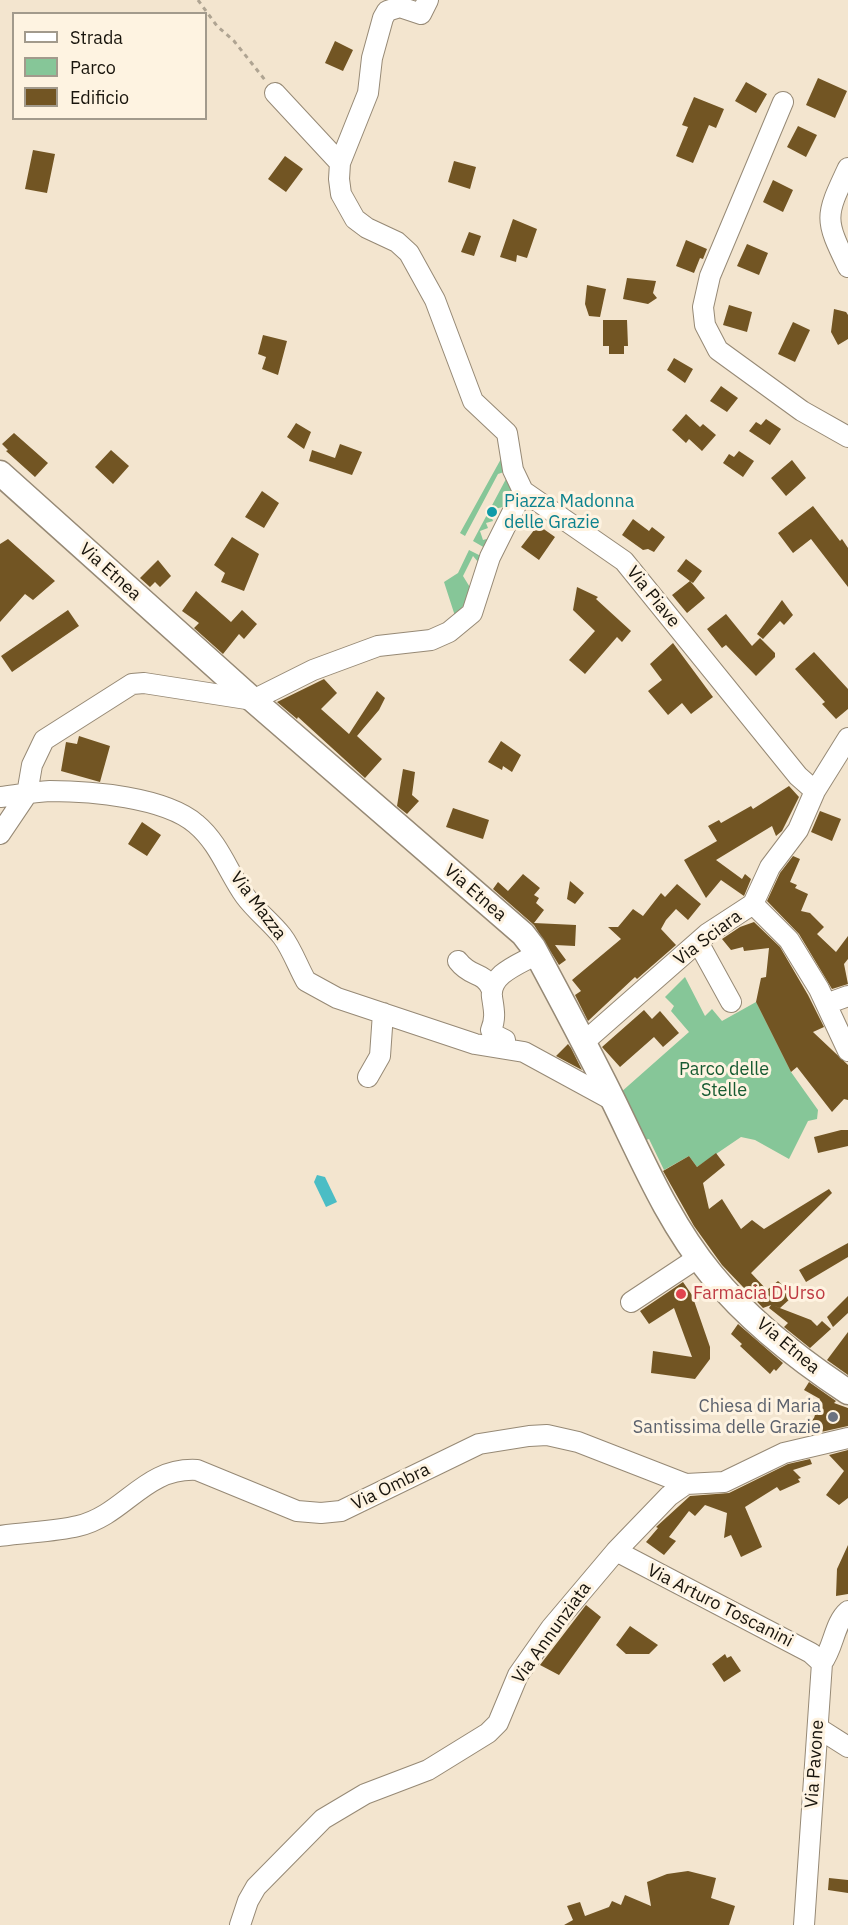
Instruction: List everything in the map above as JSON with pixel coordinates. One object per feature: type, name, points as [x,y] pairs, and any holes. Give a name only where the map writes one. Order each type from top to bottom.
[{"type":"main road","name":"Via Etnea","points":[[0,473],[253,700],[523,934],[537,954],[584,1042],[648,1174],[676,1224],[711,1274],[743,1308],[801,1361],[848,1392]]},
{"type":"street","points":[[0,834],[27,794],[32,765],[44,740],[132,684],[144,683],[253,700],[313,670],[378,646],[431,640],[460,624],[472,613],[490,557],[524,491],[513,470],[507,433],[473,401],[450,334],[409,253],[397,242],[367,228],[355,219],[341,194],[339,179],[340,163],[368,93],[372,58],[382,18],[387,11],[400,7],[421,14],[428,0]]},
{"type":"street","points":[[275,93],[340,163]]},
{"type":"street","points":[[783,102],[710,276],[703,307],[705,325],[718,350],[802,411],[848,437]]},
{"type":"street","points":[[848,168],[831,205],[828,219],[832,235],[848,267]]},
{"type":"street","name":"Via Piave","points":[[524,491],[624,561],[798,776],[815,791]]},
{"type":"street","points":[[753,904],[770,867],[798,830],[815,791],[848,738]]},
{"type":"street","name":"Via Mazza","points":[[0,797],[49,791],[91,794],[165,806],[196,824],[208,837],[248,900],[282,936],[306,981],[337,998],[475,1044],[524,1052],[614,1101]]},
{"type":"street","name":"Via Sciara","points":[[584,1042],[698,942],[753,904],[789,940],[826,1004],[848,1051]]},
{"type":"street","points":[[698,942],[731,1002]]},
{"type":"street","points":[[491,988],[495,980],[537,954]]},
{"type":"street","points":[[458,961],[466,972],[488,980],[496,1019],[491,1030],[493,1034],[505,1040],[506,1049]]},
{"type":"street","points":[[826,1004],[848,996]]},
{"type":"street","points":[[369,1077],[380,1056],[383,1013]]},
{"type":"street","points":[[631,1302],[699,1257]]},
{"type":"street","name":"Via Ombra","points":[[0,1536],[78,1526],[118,1507],[168,1472],[181,1469],[196,1470],[297,1511],[341,1511],[479,1444],[547,1435],[578,1442],[686,1484]]},
{"type":"street","points":[[686,1484],[723,1482],[784,1453],[848,1438]]},
{"type":"street","name":"Via Annunziata","points":[[240,1925],[248,1901],[256,1887],[323,1819],[365,1794],[428,1770],[488,1733],[498,1722],[518,1675],[551,1628],[616,1551],[669,1496],[686,1484]]},
{"type":"street","name":"Via Arturo Toscanini","points":[[616,1551],[811,1653],[822,1663]]},
{"type":"street","name":"Via Pavone","points":[[804,1925],[822,1663],[831,1651],[841,1618],[848,1611]]},
{"type":"street","points":[[818,1728],[848,1748]]},
{"type":"path","points":[[207,13],[216,26],[234,41],[275,93]]},
{"type":"green space","points":[[507,448],[507,471],[498,474],[465,536],[460,533]]},
{"type":"green space","points":[[506,479],[512,483],[510,505],[495,509],[496,515],[491,516],[493,521],[486,523],[488,528],[480,531],[483,540],[490,538],[485,548],[473,541]]},
{"type":"green space","points":[[469,550],[481,556],[479,563],[473,556],[463,576],[471,589],[464,605],[455,616],[444,582],[458,573]]},
{"type":"green space","name":"Parco delle Stelle","points":[[685,977],[705,1016],[712,1009],[722,1021],[756,1002],[791,1072],[818,1110],[817,1119],[808,1121],[789,1159],[755,1140],[741,1137],[697,1167],[689,1156],[664,1170],[649,1139],[643,1141],[620,1093],[689,1032],[671,1011],[674,1006],[665,997]]},
{"type":"water","points":[[317,1175],[325,1177],[337,1202],[326,1207],[314,1182]]},
{"type":"building","points":[[335,41],[353,50],[343,71],[325,63]]},
{"type":"building","points":[[818,78],[847,91],[835,118],[806,105]]},
{"type":"building","points":[[746,82],[767,94],[756,113],[735,101]]},
{"type":"building","points":[[694,97],[724,109],[716,128],[709,125],[693,163],[676,156],[688,127],[682,125]]},
{"type":"building","points":[[798,126],[817,135],[806,157],[787,147]]},
{"type":"building","points":[[33,150],[55,154],[47,193],[25,189]]},
{"type":"building","points":[[285,156],[303,169],[286,192],[268,179]]},
{"type":"building","points":[[454,161],[476,167],[470,189],[448,182]]},
{"type":"building","points":[[773,180],[793,190],[783,212],[763,202]]},
{"type":"building","points":[[513,219],[537,229],[527,258],[517,255],[516,262],[500,257]]},
{"type":"building","points":[[469,232],[481,236],[474,256],[461,252]]},
{"type":"building","points":[[686,240],[707,249],[703,259],[700,258],[694,273],[676,266]]},
{"type":"building","points":[[747,244],[768,253],[759,275],[737,266]]},
{"type":"building","points":[[627,278],[656,281],[653,293],[657,298],[648,304],[623,299]]},
{"type":"building","points":[[587,285],[606,289],[600,317],[589,316],[585,304]]},
{"type":"building","points":[[729,305],[752,312],[747,332],[723,325]]},
{"type":"building","points":[[834,309],[846,312],[848,315],[848,339],[838,345],[831,332]]},
{"type":"building","points":[[603,320],[627,320],[628,346],[624,346],[624,354],[609,354],[609,346],[603,346]]},
{"type":"building","points":[[793,322],[810,330],[795,362],[778,354]]},
{"type":"building","points":[[263,335],[287,341],[278,375],[262,369],[266,357],[258,354]]},
{"type":"building","points":[[674,358],[693,369],[685,383],[667,370]]},
{"type":"building","points":[[721,386],[738,398],[727,412],[710,401]]},
{"type":"building","points":[[686,414],[700,427],[703,424],[716,435],[702,451],[689,439],[686,443],[672,430]]},
{"type":"building","points":[[766,419],[781,429],[770,445],[749,431],[756,422],[761,425]]},
{"type":"building","points":[[296,423],[311,432],[304,449],[287,437]]},
{"type":"building","points":[[14,433],[48,463],[35,477],[6,451],[8,450],[2,444]]},
{"type":"building","points":[[340,444],[362,452],[352,475],[309,461],[312,450],[335,458]]},
{"type":"building","points":[[111,450],[129,466],[113,484],[95,467]]},
{"type":"building","points":[[739,451],[754,461],[743,477],[723,463],[729,454],[734,457]]},
{"type":"building","points":[[792,460],[806,478],[786,496],[771,478]]},
{"type":"building","points":[[262,491],[279,503],[264,528],[245,517]]},
{"type":"building","points":[[813,506],[848,548],[848,587],[811,539],[793,553],[778,533]]},
{"type":"building","points":[[633,519],[649,531],[652,527],[665,537],[654,552],[648,549],[643,550],[622,535]]},
{"type":"building","points":[[538,525],[555,537],[539,560],[521,547]]},
{"type":"building","points":[[232,537],[259,554],[244,591],[221,582],[225,573],[214,565]]},
{"type":"building","points":[[8,539],[55,581],[33,600],[25,594],[0,622],[0,544]]},
{"type":"building","points":[[686,559],[702,571],[693,583],[677,571]]},
{"type":"building","points":[[158,560],[171,576],[160,587],[155,582],[150,587],[140,578]]},
{"type":"building","points":[[690,581],[705,598],[687,613],[672,595]]},
{"type":"building","points":[[577,587],[598,597],[596,599],[631,631],[622,642],[617,637],[585,674],[569,660],[595,631],[573,610]]},
{"type":"building","points":[[196,591],[231,622],[242,610],[257,624],[244,639],[239,634],[223,654],[194,628],[199,623],[182,611]]},
{"type":"building","points":[[782,600],[793,615],[784,625],[780,621],[763,639],[757,634]]},
{"type":"building","points":[[68,610],[79,626],[12,672],[1,656]]},
{"type":"building","points":[[726,614],[752,646],[760,638],[775,653],[775,657],[756,676],[726,645],[722,648],[707,629]]},
{"type":"building","points":[[673,643],[713,697],[691,714],[682,703],[668,715],[648,691],[662,680],[650,664]]},
{"type":"building","points":[[814,652],[848,689],[848,709],[836,719],[822,704],[825,702],[795,669]]},
{"type":"building","points":[[324,679],[337,693],[321,709],[349,734],[377,691],[385,698],[379,710],[357,736],[382,759],[365,778],[298,717],[297,719],[277,702]]},
{"type":"building","points":[[79,736],[110,746],[100,782],[61,771],[66,742],[77,744]]},
{"type":"building","points":[[501,741],[521,755],[512,772],[503,766],[502,770],[488,762]]},
{"type":"building","points":[[403,769],[415,772],[412,795],[419,801],[407,814],[397,806]]},
{"type":"building","points":[[789,786],[799,797],[782,831],[776,836],[772,826],[716,860],[742,879],[745,874],[751,879],[744,896],[721,880],[706,898],[684,860],[717,841],[708,826],[719,820],[721,823],[751,806],[753,809]]},
{"type":"building","points":[[453,808],[489,820],[483,839],[446,827]]},
{"type":"building","points":[[820,811],[841,819],[832,841],[811,832]]},
{"type":"building","points":[[142,822],[161,835],[147,856],[128,844]]},
{"type":"building","points":[[793,856],[800,859],[790,882],[797,885],[795,888],[808,894],[801,911],[810,913],[824,927],[817,934],[836,952],[848,936],[848,959],[844,964],[848,984],[832,989],[799,934],[767,901],[780,873]]},
{"type":"building","points":[[523,874],[540,888],[534,895],[539,898],[536,903],[544,910],[534,923],[576,925],[575,946],[555,945],[566,960],[559,965],[534,925],[493,889],[498,882],[508,891]]},
{"type":"building","points":[[570,881],[584,893],[575,904],[567,899]]},
{"type":"building","points":[[677,884],[701,904],[688,920],[676,909],[666,920],[661,929],[676,945],[637,979],[635,977],[588,1021],[575,995],[581,991],[572,980],[621,939],[608,927],[618,927],[633,909],[643,916],[661,893],[665,897]]},
{"type":"building","points":[[754,922],[780,947],[808,995],[824,1027],[813,1032],[848,1065],[848,1100],[844,1099],[832,1112],[797,1067],[791,1072],[756,1002],[761,978],[766,977],[769,948],[744,951],[743,947],[731,950],[722,939],[740,927]]},
{"type":"building","points":[[644,1010],[652,1019],[660,1011],[679,1033],[663,1047],[654,1037],[620,1067],[602,1047]]},
{"type":"building","points":[[568,1044],[571,1048],[582,1070],[556,1056]]},
{"type":"building","points":[[848,1130],[848,1146],[818,1153],[814,1137]]},
{"type":"building","points":[[716,1153],[725,1165],[703,1183],[709,1209],[722,1199],[741,1229],[752,1220],[764,1229],[829,1189],[832,1193],[751,1273],[767,1290],[778,1281],[790,1292],[788,1294],[791,1298],[780,1308],[772,1305],[811,1320],[817,1326],[822,1321],[831,1329],[810,1348],[784,1327],[788,1323],[769,1308],[771,1305],[763,1308],[722,1265],[694,1226],[663,1171],[689,1156],[697,1167]]},
{"type":"building","points":[[848,1243],[848,1257],[806,1282],[799,1270]]},
{"type":"building","points":[[683,1282],[692,1295],[710,1347],[710,1359],[695,1379],[651,1373],[653,1351],[692,1357],[674,1308],[649,1324],[640,1311]]},
{"type":"building","points":[[848,1296],[848,1313],[833,1327],[827,1317]]},
{"type":"building","points":[[738,1324],[783,1363],[776,1371],[774,1369],[770,1374],[740,1346],[742,1344],[731,1334]]},
{"type":"building","points":[[848,1332],[848,1375],[827,1360]]},
{"type":"building","points":[[809,1382],[836,1401],[834,1403],[848,1408],[848,1426],[812,1434],[805,1428],[814,1418],[820,1399],[804,1390]]},
{"type":"building","points":[[848,1450],[848,1498],[839,1505],[826,1495],[844,1471],[829,1455]]},
{"type":"building","points":[[810,1459],[812,1464],[793,1470],[801,1478],[798,1479],[800,1482],[780,1491],[777,1487],[745,1507],[762,1547],[741,1557],[731,1535],[724,1538],[727,1513],[705,1505],[695,1516],[689,1511],[669,1537],[676,1541],[664,1555],[646,1542],[658,1528],[656,1527],[690,1496],[729,1493],[788,1464]]},
{"type":"building","points":[[848,1545],[848,1594],[836,1596],[837,1569]]},
{"type":"building","points":[[586,1605],[601,1617],[559,1675],[540,1665]]},
{"type":"building","points":[[630,1626],[658,1645],[649,1654],[626,1654],[616,1645]]},
{"type":"building","points":[[725,1654],[727,1658],[731,1656],[741,1671],[724,1682],[712,1664]]},
{"type":"building","points":[[688,1871],[716,1878],[711,1898],[735,1906],[729,1925],[564,1925],[573,1920],[567,1906],[580,1902],[585,1916],[609,1907],[612,1901],[621,1905],[625,1895],[651,1906],[647,1882],[667,1874]]},
{"type":"building","points":[[829,1878],[848,1880],[848,1893],[828,1890]]},
{"type":"place","name":"Piazza Madonna delle Grazie","points":[[492,512]]},
{"type":"place","name":"Farmacia D'Urso","points":[[681,1294]]},
{"type":"place","name":"Chiesa di Maria Santissima delle Grazie","points":[[833,1417]]}]
